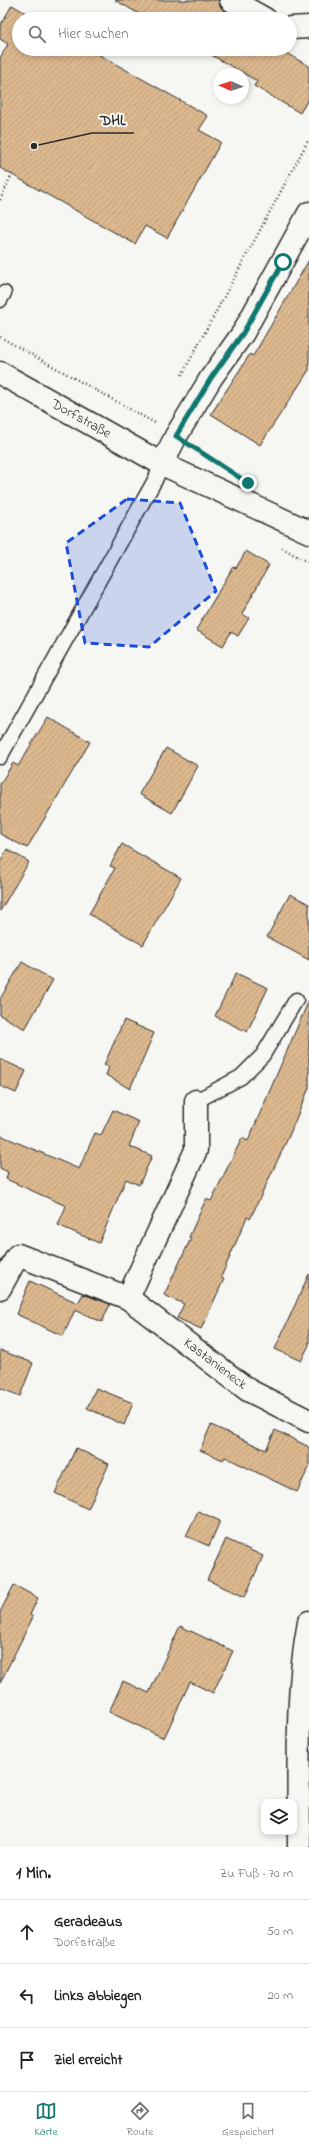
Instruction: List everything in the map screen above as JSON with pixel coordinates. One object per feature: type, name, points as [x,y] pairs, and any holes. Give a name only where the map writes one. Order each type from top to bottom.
[{"type":"street","points":[[231,0],[252,12]]},
{"type":"street","points":[[297,28],[309,27]]},
{"type":"street","points":[[162,464],[176,436],[211,378],[243,333],[309,213]]},
{"type":"street","name":"Dorfstraße","points":[[0,373],[162,464],[309,532]]},
{"type":"street","points":[[128,1298],[196,1150],[196,1101]]},
{"type":"street","name":"Kastanieneck","points":[[0,1288],[18,1255],[128,1298],[248,1390],[309,1421]]},
{"type":"street","points":[[299,1847],[304,1756],[302,1676],[309,1622]]},
{"type":"lane","points":[[0,757],[162,464]]},
{"type":"lane","points":[[196,1101],[241,1077],[263,1055],[296,1000]]},
{"type":"path","points":[[178,382],[309,139]]},
{"type":"path","points":[[0,200],[12,174]]},
{"type":"path","points":[[0,337],[156,424],[160,417]]},
{"type":"path","points":[[176,436],[218,463]]},
{"type":"highlighted area","points":[[127,499],[180,503],[216,591],[149,647],[85,643],[66,543]]},
{"type":"building","points":[[115,0],[219,0],[220,6],[227,12],[136,12]]},
{"type":"building","points":[[12,5],[24,12],[12,12],[12,56],[101,56],[208,116],[199,130],[221,142],[167,238],[145,226],[135,244],[0,168],[0,58],[8,44],[0,39],[0,26]]},
{"type":"building","points":[[213,56],[291,56],[309,66],[309,98],[300,113],[254,86],[257,81],[249,76],[249,68],[234,68]]},
{"type":"building","points":[[309,260],[309,370],[260,445],[211,414],[250,354],[253,356]]},
{"type":"building","points":[[246,551],[269,565],[242,614],[249,618],[238,636],[231,632],[223,646],[196,630],[233,567],[236,568]]},
{"type":"building","points":[[48,717],[90,742],[27,848],[0,834],[0,784],[13,763],[18,766]]},
{"type":"building","points":[[166,748],[198,766],[172,813],[139,794]]},
{"type":"building","points":[[122,844],[181,878],[143,945],[89,914],[115,868],[110,866]]},
{"type":"building","points":[[7,849],[29,862],[0,911],[0,862]]},
{"type":"building","points":[[290,894],[309,904],[309,960],[267,937]]},
{"type":"building","points":[[22,962],[53,980],[25,1029],[0,1015],[0,999]]},
{"type":"building","points":[[236,973],[268,988],[247,1032],[215,1016]]},
{"type":"building","points":[[309,1000],[309,1088],[288,1138],[250,1219],[247,1217],[221,1277],[224,1279],[201,1329],[177,1318],[184,1304],[164,1295],[191,1238],[189,1237],[206,1199],[211,1201],[242,1138],[248,1141]]},
{"type":"building","points":[[124,1020],[154,1033],[130,1089],[106,1075],[109,1067],[104,1065]]},
{"type":"building","points":[[0,1059],[26,1071],[16,1093],[0,1086]]},
{"type":"building","points":[[113,1110],[139,1122],[129,1146],[152,1156],[139,1185],[126,1179],[99,1243],[58,1225],[66,1206],[6,1179],[8,1172],[0,1168],[0,1135],[79,1169],[95,1133],[101,1135]]},
{"type":"building","points":[[309,1274],[309,1345],[301,1361],[275,1349]]},
{"type":"building","points":[[30,1281],[78,1303],[83,1294],[110,1304],[102,1322],[75,1310],[63,1336],[16,1314]]},
{"type":"building","points":[[0,1350],[33,1363],[20,1396],[0,1388]]},
{"type":"building","points":[[96,1388],[133,1403],[124,1425],[87,1408]]},
{"type":"building","points":[[211,1425],[266,1450],[275,1430],[309,1447],[309,1467],[297,1492],[225,1457],[223,1460],[200,1450]]},
{"type":"building","points":[[76,1448],[109,1464],[88,1509],[55,1493]]},
{"type":"building","points":[[198,1511],[220,1521],[209,1546],[186,1536]]},
{"type":"building","points":[[226,1539],[263,1556],[245,1597],[207,1580]]},
{"type":"building","points":[[14,1585],[38,1598],[30,1615],[33,1617],[0,1683],[0,1612]]},
{"type":"building","points":[[180,1626],[233,1651],[213,1693],[190,1682],[164,1738],[109,1712],[123,1681],[149,1693]]},
{"type":"place","name":"DHL","points":[[34,146]]},
{"type":"route","points":[[248,483],[237,474],[176,436],[211,378],[243,333],[283,262]]}]
